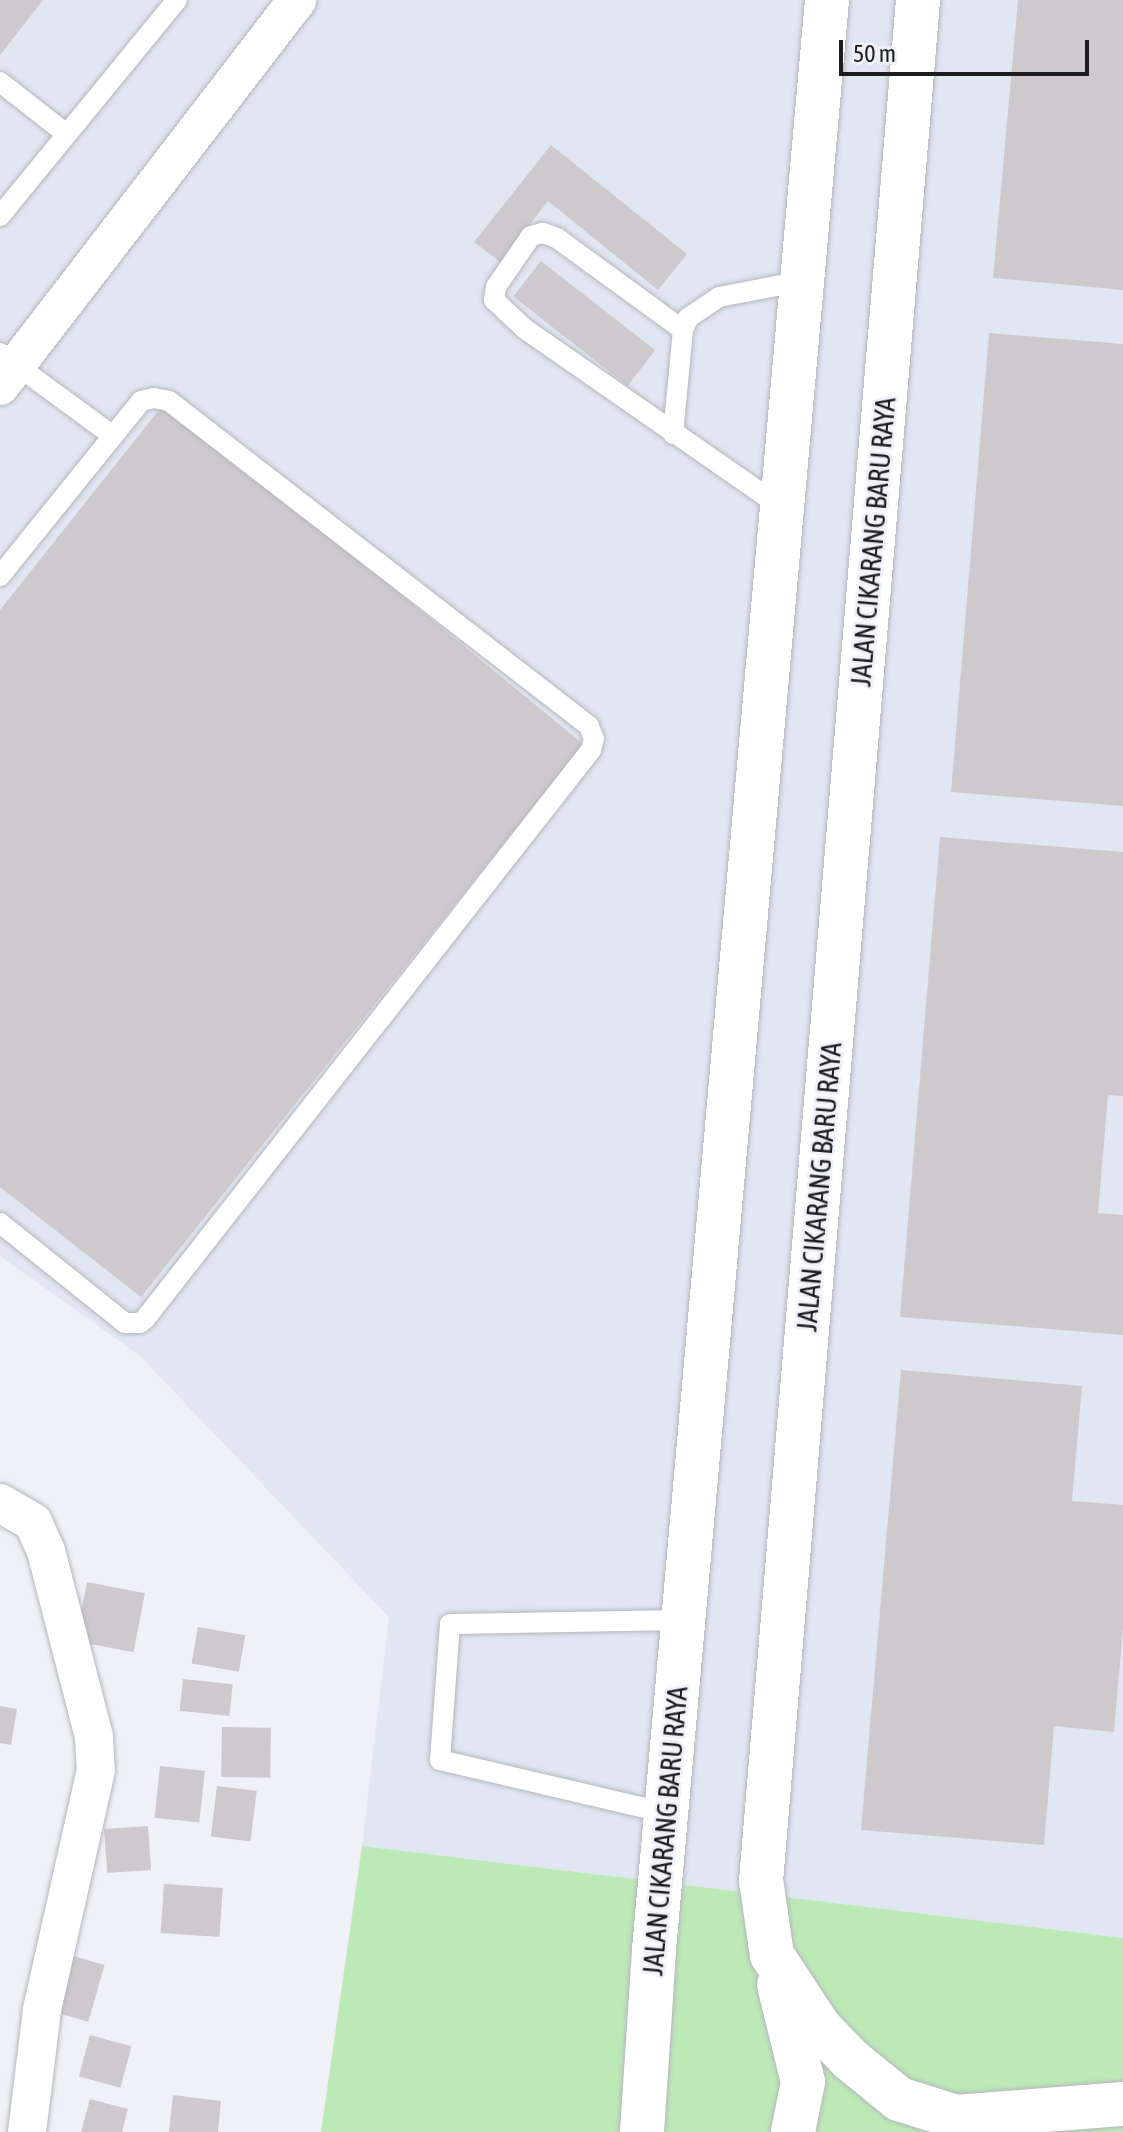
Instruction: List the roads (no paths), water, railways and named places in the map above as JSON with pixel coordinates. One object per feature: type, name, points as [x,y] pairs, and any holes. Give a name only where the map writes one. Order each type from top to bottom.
[{"type":"main road","name":"JALAN CIKARANG BARU RAYA","points":[[642,2132],[666,1813],[827,0]]},
{"type":"main road","name":"JALAN CIKARANG BARU RAYA","points":[[918,0],[761,1880],[772,1955],[820,2028],[851,2060],[899,2099],[956,2117],[1123,2104]]},
{"type":"main road","points":[[772,1955],[803,2082],[793,2132]]},
{"type":"street","points":[[6,367],[297,0]]},
{"type":"street","points":[[0,1503],[33,1522],[46,1551],[94,1737],[96,1770],[42,2010],[27,2132]]},
{"type":"lane","points":[[0,216],[177,0]]},
{"type":"lane","points":[[0,82],[65,133]]},
{"type":"lane","points":[[683,330],[557,238],[543,233],[531,236],[496,287],[494,300],[502,310],[673,434],[782,507]]},
{"type":"lane","points":[[673,434],[683,330],[694,313],[719,297],[802,281]]},
{"type":"lane","points":[[6,367],[113,436]]},
{"type":"lane","points":[[0,576],[141,401],[154,398],[169,401],[589,726],[594,739],[591,750],[145,1319],[140,1323],[125,1323],[0,1223]]},
{"type":"lane","points":[[666,1813],[440,1760],[450,1624],[683,1620]]}]
